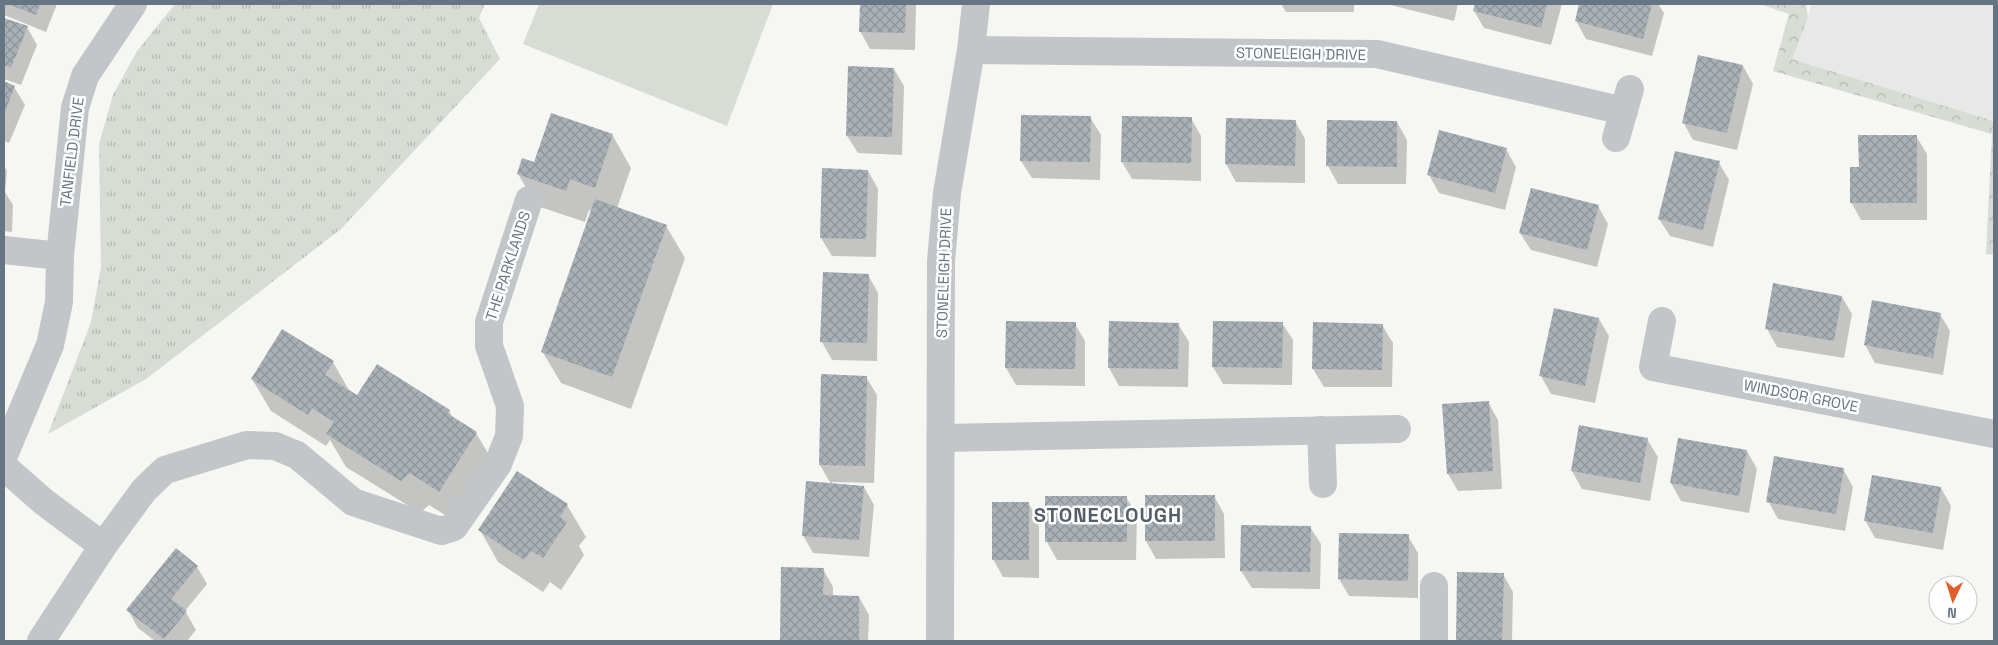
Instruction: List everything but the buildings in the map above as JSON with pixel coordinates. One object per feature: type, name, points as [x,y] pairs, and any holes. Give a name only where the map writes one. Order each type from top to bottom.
[{"type":"street","name":"TANFIELD DRIVE","points":[[4,454],[50,345],[59,302],[60,256],[75,108],[85,76],[134,4]]},
{"type":"street","name":"STONELEIGH DRIVE","points":[[940,641],[941,261],[947,193],[971,50],[976,4]]},
{"type":"street","name":"STONELEIGH DRIVE","points":[[971,50],[1377,54],[1627,100],[1616,138]]},
{"type":"street","name":"THE PARKLANDS","points":[[41,641],[103,546],[144,490],[165,470],[247,445],[275,446],[297,455],[353,502],[441,531],[454,527],[498,464],[509,436],[510,406],[489,346],[489,322],[529,200]]},
{"type":"street","points":[[4,250],[60,256]]},
{"type":"street","name":"WINDSOR GROVE","points":[[1662,321],[1653,367],[1994,434]]},
{"type":"street","points":[[942,438],[1398,429]]},
{"type":"street","points":[[1321,430],[1323,484]]},
{"type":"street","points":[[4,467],[44,502],[103,546]]},
{"type":"street","points":[[1434,586],[1434,641]]},
{"type":"shaded area","points":[[1812,4],[1994,4],[1994,121],[1792,59]]},
{"type":"green space","points":[[175,4],[485,4],[479,18],[500,59],[341,229],[146,379],[48,434],[91,322],[101,267],[99,144],[113,95],[137,51]]},
{"type":"green space","points":[[539,4],[773,4],[727,126],[523,44]]},
{"type":"green space","points":[[1760,4],[1806,4],[1808,17],[1792,59],[1994,121],[1994,255],[1986,254],[1992,134],[1773,71],[1789,14]]},
{"type":"district","name":"STONECLOUGH","points":[[1108,515]]}]
